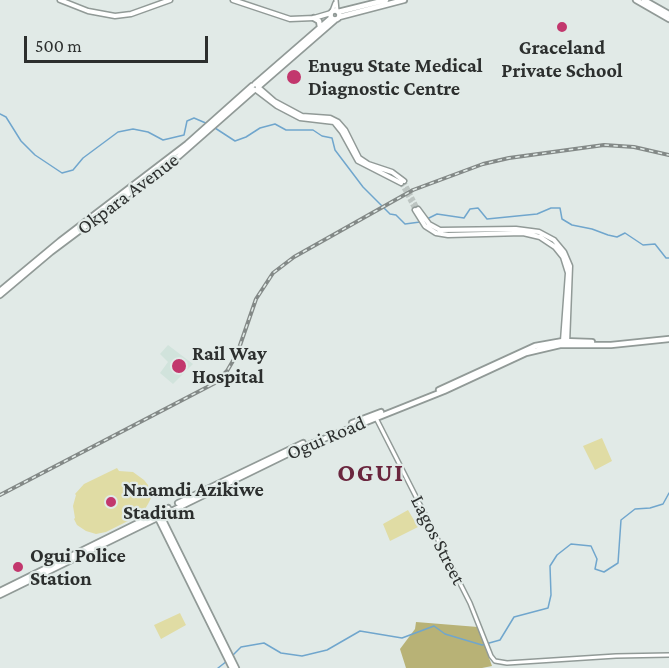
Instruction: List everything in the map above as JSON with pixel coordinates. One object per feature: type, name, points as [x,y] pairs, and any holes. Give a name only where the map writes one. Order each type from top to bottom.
[{"type":"main road","points":[[60,0],[88,11],[115,16],[138,12],[170,0]]},
{"type":"main road","points":[[233,0],[283,18],[296,20],[404,0]]},
{"type":"main road","points":[[636,0],[652,4]]},
{"type":"main road","points":[[644,0],[669,17]]},
{"type":"main road","points":[[335,12],[389,1]]},
{"type":"main road","name":"Okpara Avenue","points":[[0,291],[36,259],[151,175],[212,126],[299,49],[335,12]]},
{"type":"main road","name":"Okpara Avenue","points":[[299,49],[335,12]]},
{"type":"main road","points":[[315,18],[320,22],[320,28]]},
{"type":"main road","points":[[255,87],[277,106],[300,118],[334,122],[358,161],[403,182]]},
{"type":"main road","name":"Okpara Avenue","points":[[0,296],[108,207]]},
{"type":"main road","points":[[416,209],[423,221],[440,230],[516,229],[539,232],[554,240],[564,252],[570,266],[565,343]]},
{"type":"main road","name":"Ogui Road","points":[[0,593],[278,454],[443,388],[535,346],[669,337]]},
{"type":"main road","points":[[158,515],[233,666]]},
{"type":"main road","points":[[158,515],[162,522]]},
{"type":"street","name":"Lagos Street","points":[[375,416],[470,603],[493,660],[499,662],[669,655]]},
{"type":"shaded area","name":"Rail Way Hospital","points":[[168,345],[193,364],[173,384],[160,373],[168,362],[160,354]]},
{"type":"shaded area","points":[[602,438],[612,461],[595,470],[583,446]]},
{"type":"shaded area","name":"Nnamdi Azikiwe Stadium","points":[[117,468],[119,471],[133,472],[144,480],[148,485],[151,498],[142,514],[106,532],[96,534],[86,531],[77,525],[74,519],[75,494],[84,484]]},
{"type":"shaded area","points":[[408,510],[418,527],[390,541],[383,524]]},
{"type":"shaded area","points":[[180,613],[186,625],[161,639],[154,625]]},
{"type":"shaded area","points":[[416,622],[478,627],[492,666],[406,668],[400,649],[415,629]]},
{"type":"waterway","points":[[0,114],[6,117],[21,141],[35,155],[62,173],[73,170],[83,158],[118,132],[133,129],[148,132],[163,140],[184,135],[187,121],[194,118],[208,124]]},
{"type":"waterway","points":[[215,128],[235,141],[260,128],[275,124],[286,130],[313,130],[322,136],[332,138],[335,150],[363,187],[390,214],[396,215],[405,224],[420,222]]},
{"type":"waterway","points":[[427,219],[437,214],[464,218],[470,209],[478,208],[487,219],[537,214],[551,208],[560,208],[562,219],[572,225],[617,237],[625,233],[643,245],[655,244],[666,258],[669,258]]},
{"type":"waterway","points":[[232,656],[241,647],[264,643],[281,653],[302,656],[327,650],[360,631],[402,638],[434,626],[445,634],[482,645],[500,640],[514,617],[548,608],[551,595],[550,566],[557,555],[571,544],[591,546],[597,559],[595,569],[604,572],[618,563],[621,520],[635,509],[663,504],[669,493]]},
{"type":"waterway","points":[[218,668],[227,661]]},
{"type":"tunnel","points":[[404,181],[418,209]]},
{"type":"tunnel","points":[[401,183],[415,210]]},
{"type":"railway","points":[[0,495],[215,383],[227,371],[237,354],[256,299],[273,273],[294,257],[413,190],[483,164],[509,158],[604,145],[634,147],[669,155]]},
{"type":"place","name":"Graceland Private School","points":[[562,27]]},
{"type":"place","name":"Enugu State Medical Diagnostic Centre","points":[[294,77]]},
{"type":"place","name":"Rail Way Hospital","points":[[179,366]]},
{"type":"place","name":"Nnamdi Azikiwe Stadium","points":[[111,502]]},
{"type":"place","name":"Ogui Police Station","points":[[18,567]]},
{"type":"district","name":"OGUI","points":[[371,473]]}]
